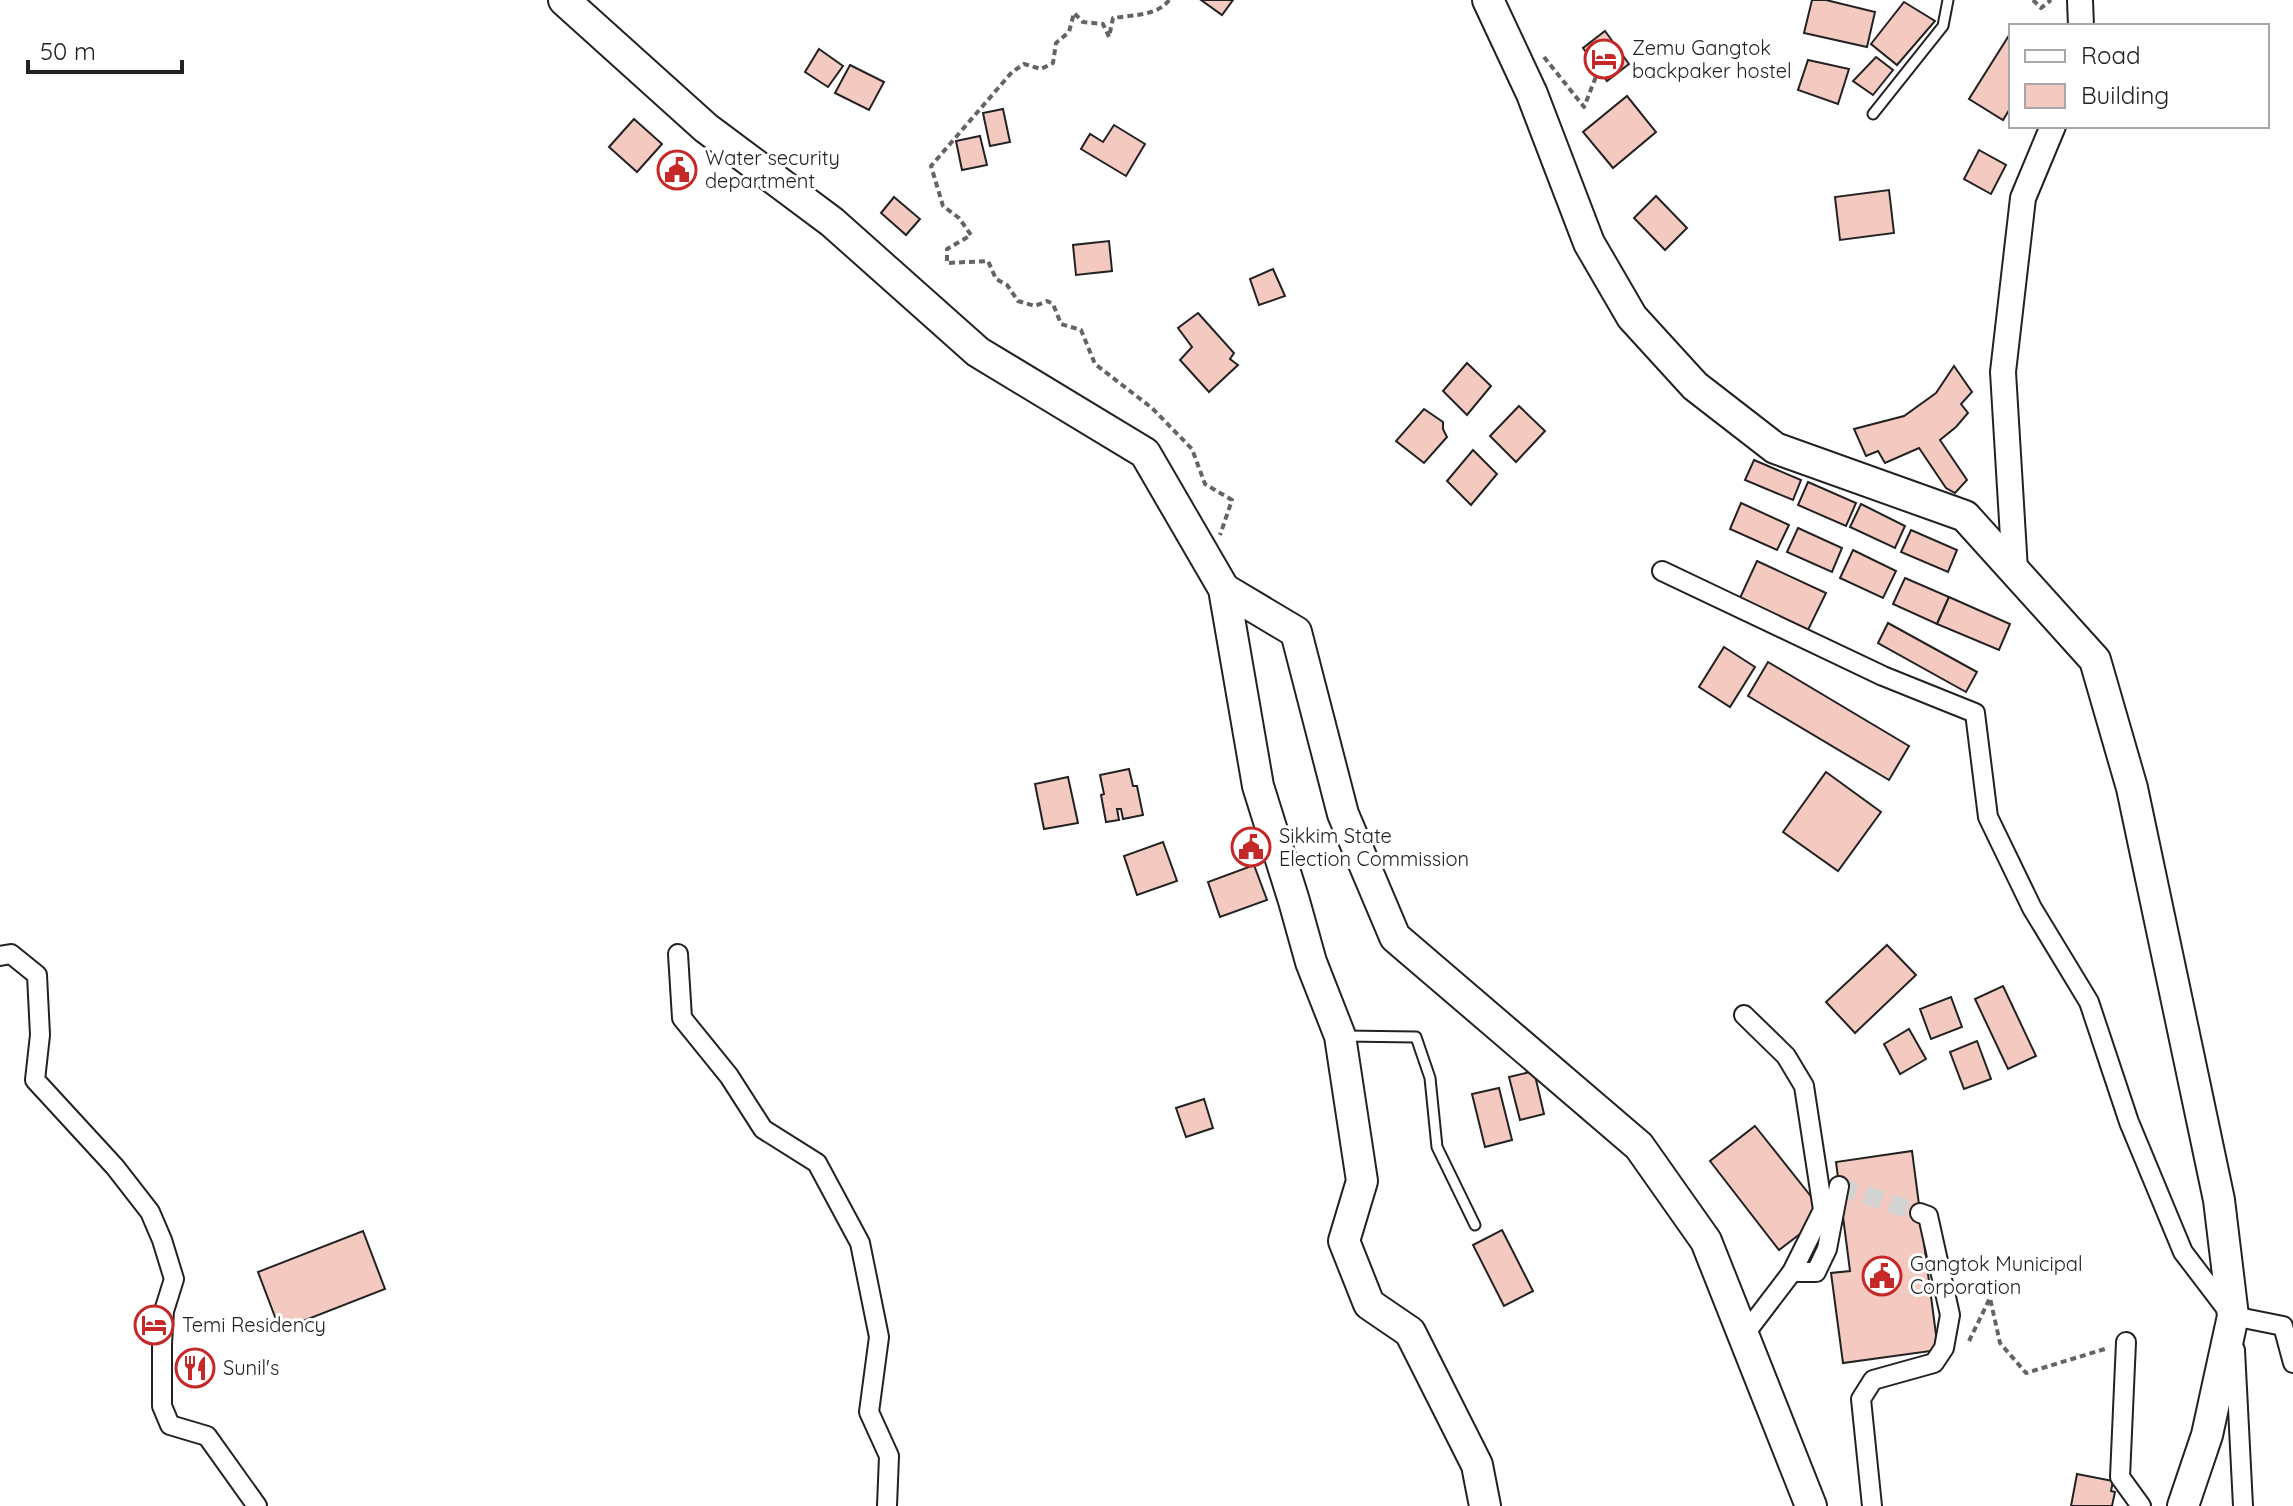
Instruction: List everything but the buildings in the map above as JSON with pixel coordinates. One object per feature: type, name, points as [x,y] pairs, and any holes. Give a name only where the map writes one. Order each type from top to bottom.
[{"type":"main road","points":[[564,0],[706,128],[832,222],[978,352],[1145,453],[1224,589],[1258,786],[1311,962],[1340,1036],[1362,1181],[1344,1241],[1369,1304],[1410,1332],[1477,1465],[1485,1506]]},
{"type":"main road","points":[[1488,0],[1532,94],[1589,243],[1632,317],[1695,386],[1775,448],[1965,516],[2095,660],[2132,788],[2219,1200],[2233,1316],[2207,1435],[2183,1506]]},
{"type":"main road","points":[[1224,589],[1296,632],[1343,814],[1395,937],[1639,1146],[1706,1241],[1811,1506]]},
{"type":"street","points":[[2080,0],[2081,24]]},
{"type":"street","points":[[2015,570],[2003,372],[2023,198],[2052,128]]},
{"type":"street","points":[[1662,571],[1883,676],[1975,713],[1988,817],[2032,908],[2089,1002],[2129,1122],[2183,1252],[2233,1316],[2243,1506]]},
{"type":"street","points":[[0,956],[11,954],[37,975],[40,1035],[35,1080],[115,1167],[150,1212],[162,1240],[174,1279],[164,1311],[162,1344],[162,1406],[170,1425],[207,1436],[257,1506]]},
{"type":"street","points":[[678,954],[682,1018],[729,1076],[763,1129],[817,1163],[860,1243],[879,1337],[869,1412],[889,1456],[887,1506]]},
{"type":"street","points":[[1744,1015],[1786,1056],[1804,1086],[1823,1210],[1792,1272],[1744,1335]]},
{"type":"street","points":[[1792,1272],[1816,1272],[1827,1249],[1839,1186]]},
{"type":"street","points":[[1872,1506],[1861,1399],[1873,1380],[1934,1363],[1944,1348],[1950,1315],[1928,1216],[1920,1213]]},
{"type":"street","points":[[2233,1316],[2283,1326],[2293,1363]]},
{"type":"street","points":[[2126,1342],[2120,1477],[2141,1506]]},
{"type":"lane","points":[[1873,114],[1943,26],[1948,0]]},
{"type":"lane","points":[[1340,1036],[1416,1037],[1430,1078],[1437,1147],[1475,1225]]},
{"type":"path","points":[[1169,0],[1157,11],[1113,18],[1109,37],[1103,24],[1083,22],[1074,13],[1069,32],[1056,43],[1053,63],[1041,69],[1024,64],[1012,72],[931,166],[943,206],[959,218],[971,235],[947,249],[947,263],[988,261],[996,279],[1007,285],[1018,301],[1035,306],[1047,301],[1053,304],[1061,324],[1081,330],[1095,364],[1152,408],[1192,449],[1205,484],[1232,500],[1219,534],[1221,548]]},
{"type":"path","points":[[2033,0],[2041,8],[2051,0]]},
{"type":"path","points":[[1535,46],[1584,107],[1599,69]]},
{"type":"path","points":[[1969,1341],[1990,1298],[2000,1343],[2026,1373],[2126,1342]]},
{"type":"tunnel","points":[[1839,1186],[1920,1213]]},
{"type":"place","name":"Zemu Gangtok backpaker hostel","points":[[1604,59]]},
{"type":"place","name":"Water security department","points":[[677,170]]},
{"type":"place","name":"Sikkim State Election Commission","points":[[1251,847]]},
{"type":"place","name":"Gangtok Municipal Corporation","points":[[1882,1276]]},
{"type":"place","name":"Temi Residency","points":[[154,1325]]},
{"type":"place","name":"Sunil's","points":[[195,1368]]}]
